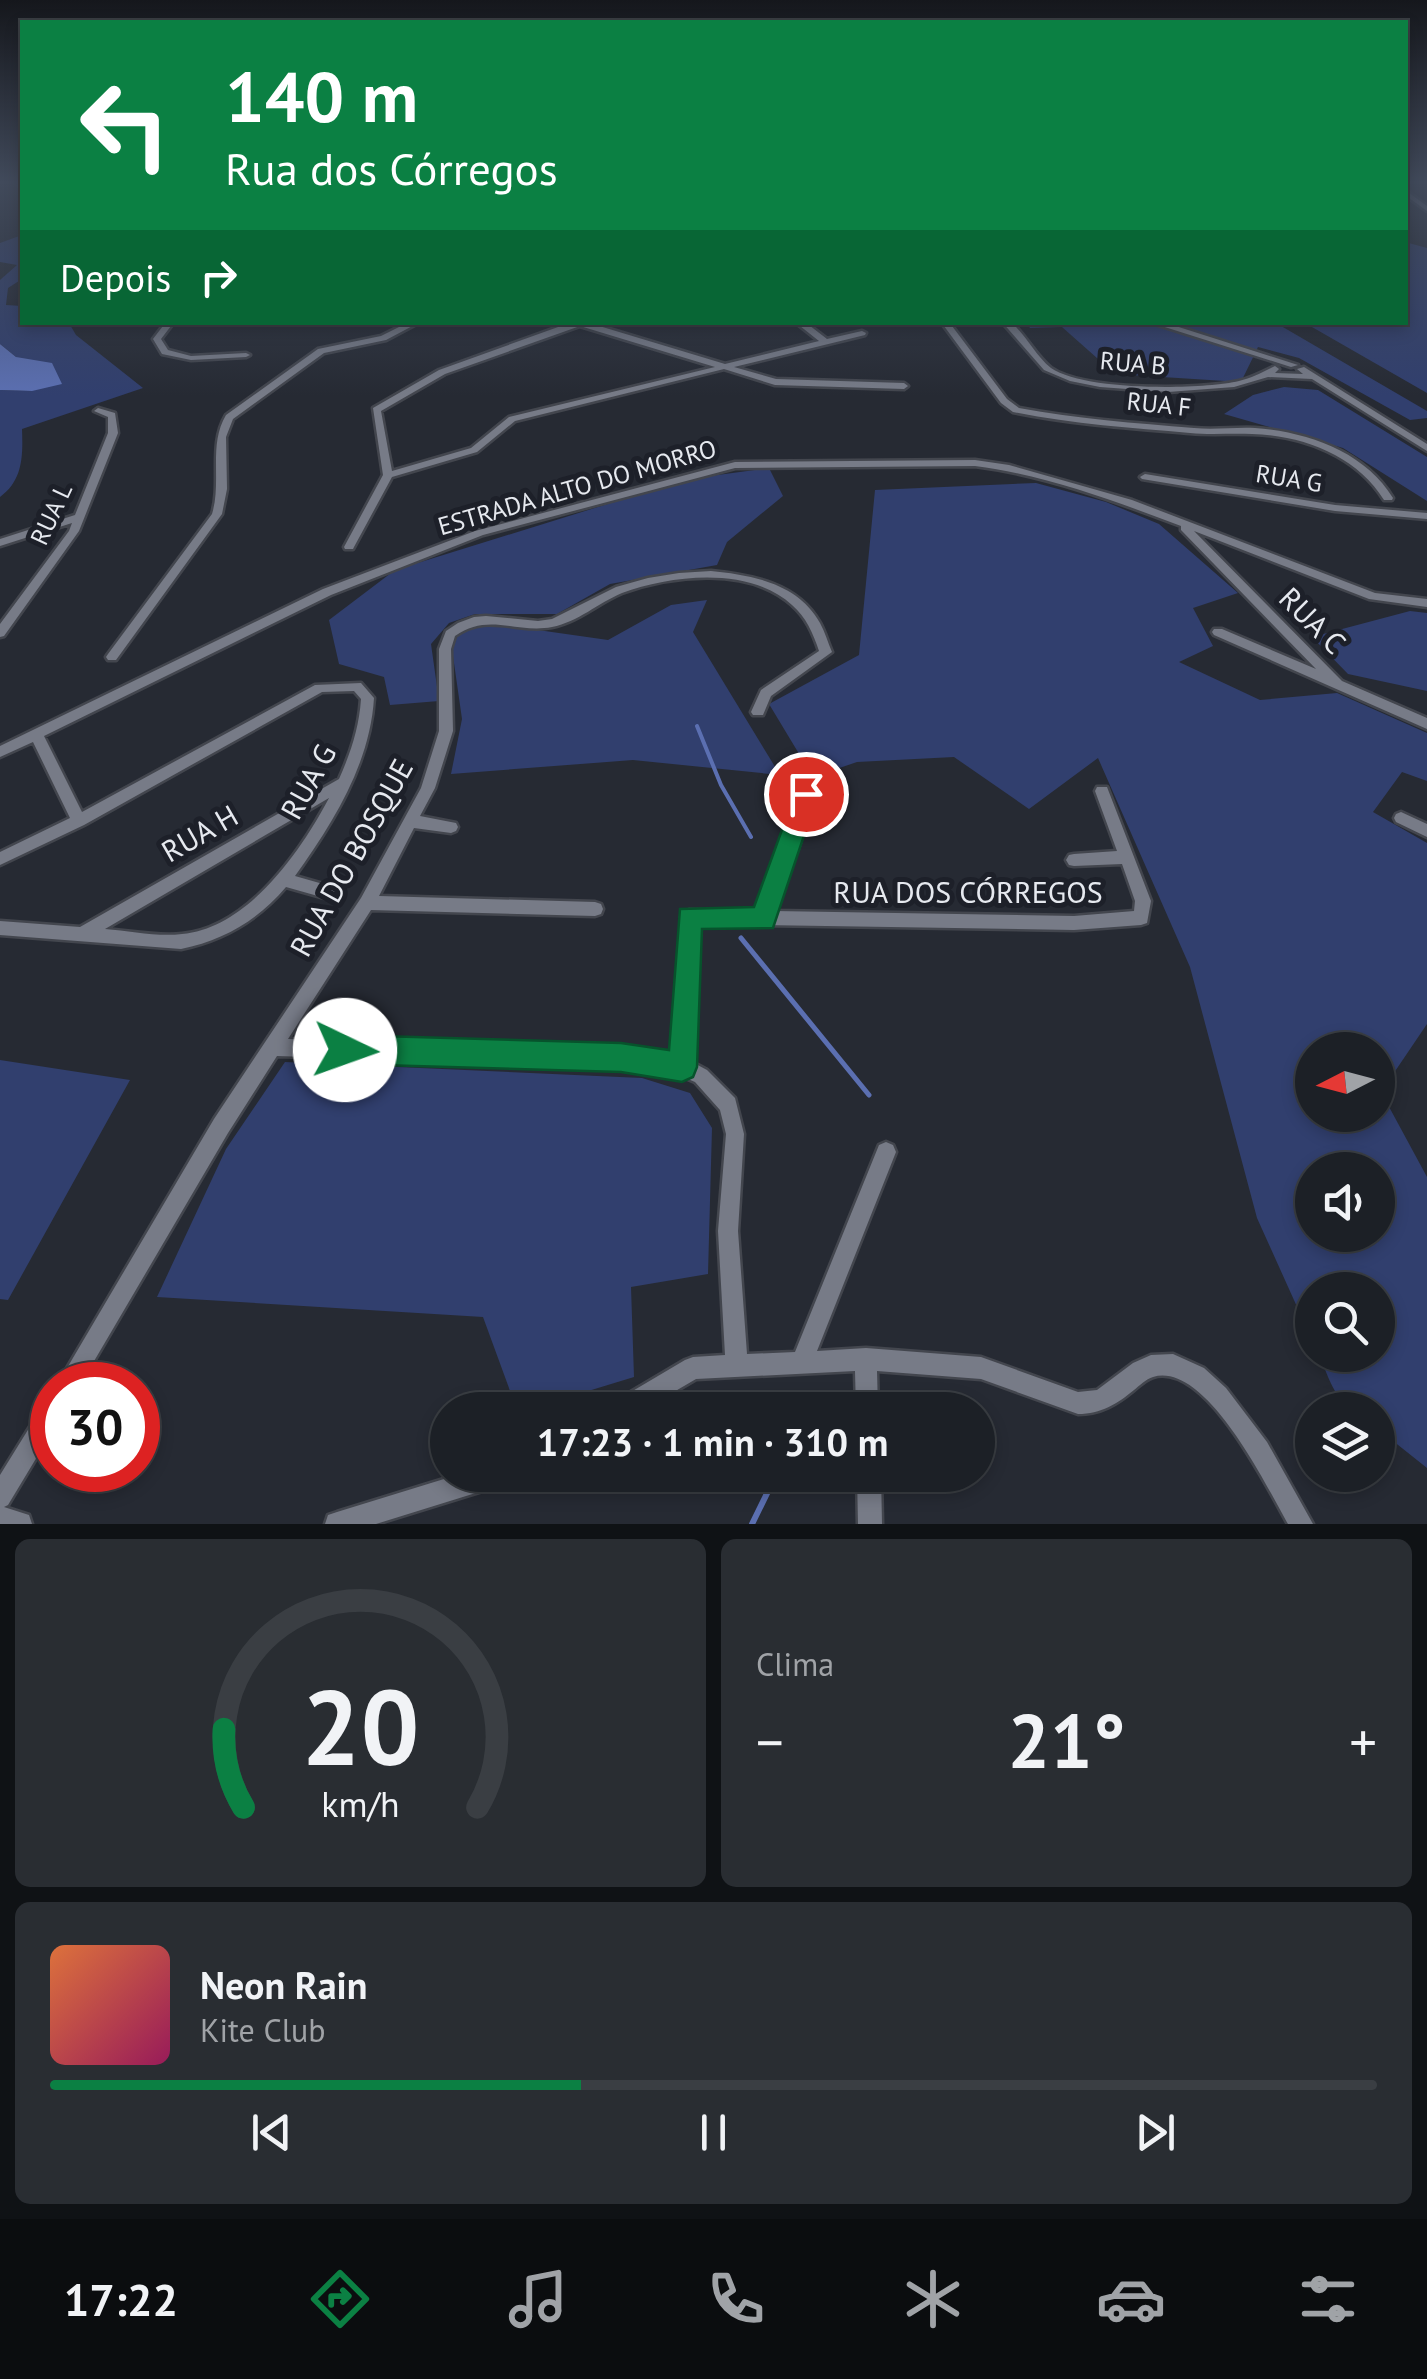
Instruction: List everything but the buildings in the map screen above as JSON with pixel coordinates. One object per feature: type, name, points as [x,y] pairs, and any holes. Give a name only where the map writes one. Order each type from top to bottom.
[{"type":"street","points":[[168,325],[157,339],[165,352],[191,358],[246,355]]},
{"type":"street","points":[[112,656],[217,514],[226,489],[222,429],[229,417],[321,351],[383,338],[410,325]]},
{"type":"street","points":[[349,546],[388,475],[375,414],[381,405],[442,372],[572,325]]},
{"type":"street","points":[[585,325],[775,382],[904,386]]},
{"type":"street","points":[[803,325],[824,341]]},
{"type":"street","name":"RUA F","points":[[946,325],[1004,401],[1016,410],[1213,433],[1249,430],[1290,436],[1354,464],[1377,482],[1388,498]]},
{"type":"street","name":"RUA B","points":[[1009,325],[1045,366],[1068,377],[1136,386],[1215,387],[1273,370],[1316,376]]},
{"type":"street","points":[[1163,325],[1298,367],[1427,448]]},
{"type":"street","points":[[388,475],[482,447],[512,419],[862,333]]},
{"type":"street","points":[[1259,353],[1273,370]]},
{"type":"street","name":"RUA L","points":[[0,633],[64,550],[113,433],[112,416],[98,411]]},
{"type":"street","name":"ESTRADA ALTO DO MORRO","points":[[0,752],[344,585],[479,533],[715,468],[755,464],[992,464],[1128,502],[1372,596],[1427,603]]},
{"type":"street","name":"RUA G","points":[[1145,477],[1359,512],[1427,516]]},
{"type":"street","points":[[0,543],[76,518]]},
{"type":"street","name":"RUA C","points":[[1181,524],[1338,684],[1427,724]]},
{"type":"street","name":"RUA DO BOSQUE","points":[[81,1362],[220,1126],[276,1047],[367,903],[434,776],[446,731],[446,642],[468,622],[556,622],[621,589],[712,572],[755,580],[803,606],[820,632],[826,652],[766,693],[758,712]]},
{"type":"street","points":[[1218,632],[1338,684]]},
{"type":"street","name":"RUA G","points":[[0,858],[79,821],[306,694],[333,684],[357,686],[368,698],[357,760],[349,780],[282,879],[255,909],[201,938],[158,942],[0,928]]},
{"type":"street","points":[[37,735],[79,821]]},
{"type":"street","name":"RUA H","points":[[79,935],[349,780]]},
{"type":"street","points":[[763,919],[804,807],[804,783]]},
{"type":"street","name":"RUA DOS CÓRREGOS","points":[[682,1067],[689,917],[1124,922],[1145,913],[1102,791]]},
{"type":"street","points":[[1401,818],[1427,831]]},
{"type":"street","points":[[410,821],[451,827]]},
{"type":"street","points":[[1074,860],[1128,858]]},
{"type":"street","points":[[282,879],[332,892]]},
{"type":"street","points":[[367,903],[595,908]]},
{"type":"street","points":[[276,1047],[621,1058],[682,1067],[714,1087],[733,1120],[736,1146],[728,1258],[737,1364]]},
{"type":"street","points":[[802,1362],[886,1152]]},
{"type":"street","points":[[649,1392],[675,1375],[737,1364],[866,1359],[981,1368],[1078,1404],[1094,1404],[1148,1367],[1176,1365],[1208,1385],[1240,1422],[1301,1524]]},
{"type":"street","points":[[866,1359],[867,1392]]},
{"type":"street","points":[[0,1497],[30,1448]]},
{"type":"street","points":[[337,1524],[440,1492]]},
{"type":"street","points":[[869,1492],[870,1524]]},
{"type":"street","points":[[0,1518],[20,1524]]},
{"type":"shaded area","points":[[0,254],[20,254],[20,280],[8,288],[6,305],[20,306],[20,325],[70,325],[76,335],[143,388],[22,429],[22,458],[17,475],[0,497],[0,390],[32,391],[16,357],[0,344],[0,280],[17,265],[0,262]]},
{"type":"shaded area","points":[[1408,254],[1427,254],[1427,393],[1308,325],[1408,325]]},
{"type":"shaded area","points":[[1028,325],[1279,325],[1427,411],[1427,418],[1410,420],[1299,358],[1258,347],[1241,382],[1115,374],[1062,327]]},
{"type":"shaded area","points":[[0,344],[16,357],[52,363],[62,384],[32,391],[0,390]]},
{"type":"shaded area","points":[[1284,387],[1318,390],[1427,457],[1427,501],[1343,448],[1224,414],[1253,395]]},
{"type":"shaded area","points":[[769,468],[783,496],[727,542],[717,565],[610,584],[557,614],[475,614],[449,623],[431,644],[439,701],[390,705],[384,677],[339,664],[329,620],[395,570],[688,479]]},
{"type":"shaded area","points":[[1036,483],[1106,502],[1159,524],[1238,593],[1193,608],[1213,646],[1179,662],[1260,700],[1337,693],[1427,733],[1427,781],[1402,772],[1373,812],[1427,843],[1427,1024],[1395,1071],[1395,1032],[1295,1032],[1295,1132],[1395,1132],[1395,1118],[1427,1177],[1427,1468],[1395,1443],[1395,1392],[1336,1392],[1326,1372],[1395,1372],[1395,1272],[1295,1272],[1295,1302],[1257,1218],[1190,967],[1098,758],[1029,809],[954,757],[857,762],[813,777],[769,704],[859,655],[875,490]]},
{"type":"shaded area","points":[[707,600],[693,632],[780,775],[633,760],[451,774],[462,719],[452,649],[460,630],[488,623],[608,640],[671,605]]},
{"type":"shaded area","points":[[1410,611],[1427,613],[1427,691],[1348,674],[1312,637]]},
{"type":"shaded area","points":[[0,1060],[130,1080],[8,1300],[0,1299]]},
{"type":"shaded area","points":[[285,1062],[642,1078],[690,1093],[712,1128],[708,1274],[631,1287],[634,1377],[585,1392],[510,1392],[483,1317],[157,1297],[226,1149]]},
{"type":"waterway","points":[[697,726],[721,785],[751,837]]},
{"type":"waterway","points":[[741,938],[869,1095]]},
{"type":"waterway","points":[[752,1524],[768,1492]]},
{"type":"route","points":[[345,1050],[621,1058],[682,1067],[689,917],[763,919],[806,794]]}]
